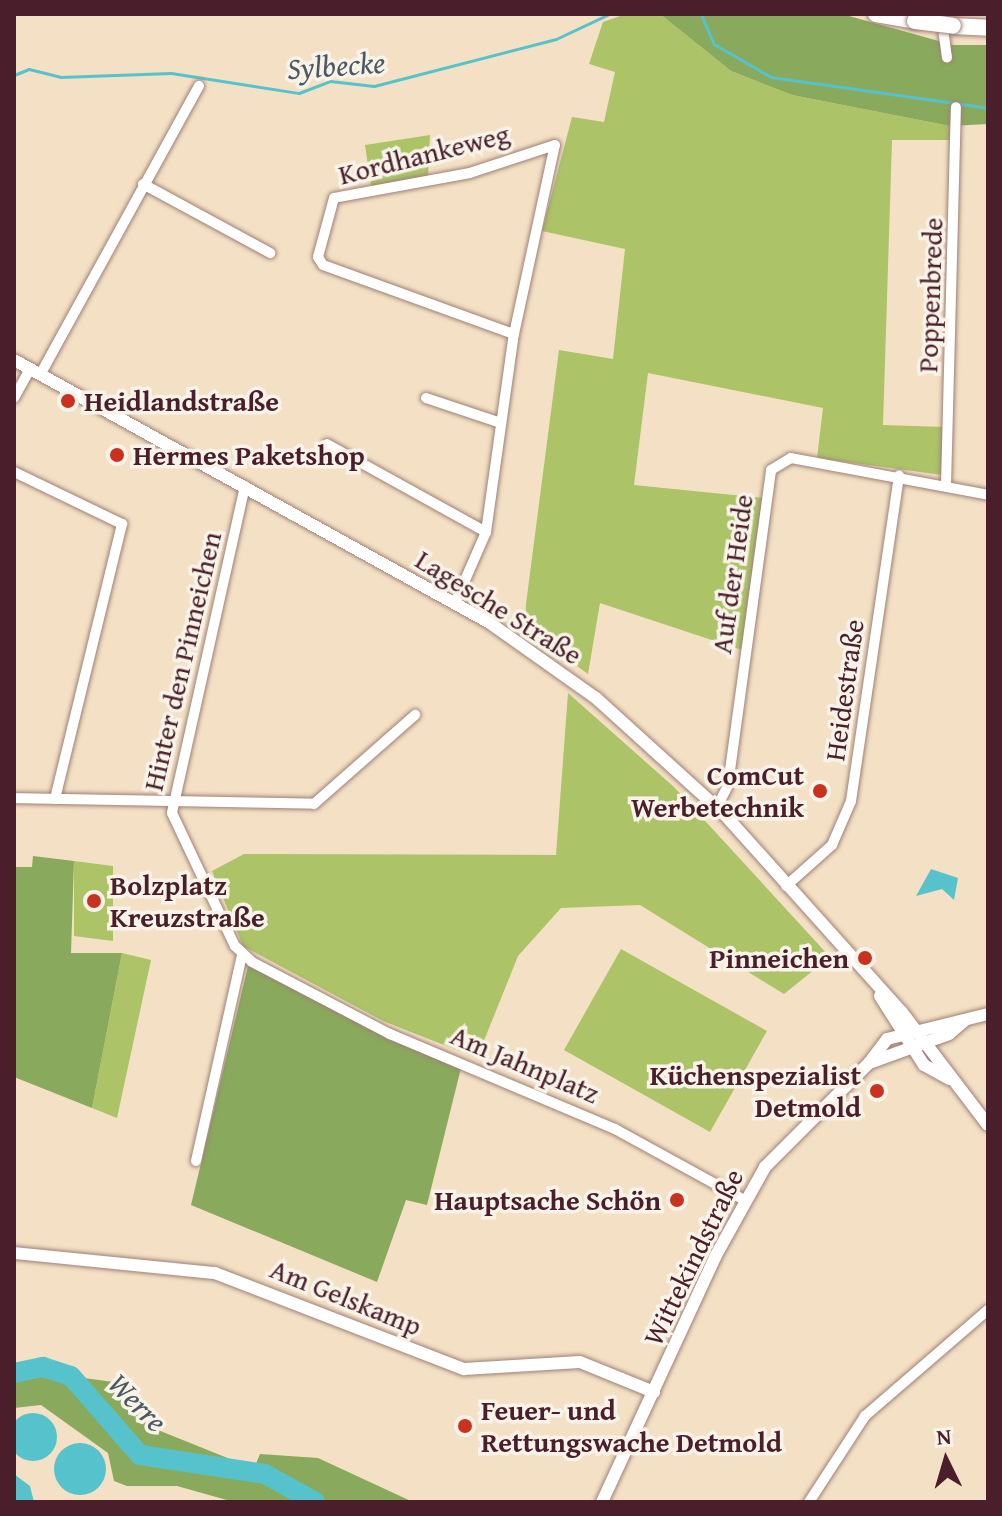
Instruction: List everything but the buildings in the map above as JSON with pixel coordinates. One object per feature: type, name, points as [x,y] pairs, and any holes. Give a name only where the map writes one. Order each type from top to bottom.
[{"type":"main road","points":[[876,14],[915,21],[947,20],[988,28]]},
{"type":"street","points":[[947,20],[947,58]]},
{"type":"street","points":[[14,398],[35,372],[199,86]]},
{"type":"street","name":"Poppenbrede","points":[[946,485],[956,107]]},
{"type":"street","name":"Kordhankeweg","points":[[555,145],[514,334],[323,265],[318,257],[334,198],[470,173],[555,145]]},
{"type":"street","points":[[143,184],[270,253]]},
{"type":"street","points":[[455,603],[486,532],[514,334]]},
{"type":"street","name":"Lagesche Straße","points":[[14,360],[455,603],[596,698],[717,807],[880,996],[915,1029],[949,1079],[988,1125]]},
{"type":"street","points":[[426,398],[501,423]]},
{"type":"street","points":[[327,444],[486,532]]},
{"type":"street","name":"Auf der Heide","points":[[717,807],[728,785],[771,470],[791,458],[988,495]]},
{"type":"street","points":[[14,472],[122,524],[55,799]]},
{"type":"street","name":"Heidestraße","points":[[786,886],[832,845],[851,801],[899,476]]},
{"type":"street","name":"Hinter den Pinneichen","points":[[242,955],[174,820],[174,804],[245,486]]},
{"type":"street","points":[[14,798],[174,804],[314,804],[415,715]]},
{"type":"street","points":[[196,1161],[242,955]]},
{"type":"street","name":"Am Jahnplatz","points":[[242,955],[410,1043],[461,1058],[564,1111],[615,1129],[744,1200]]},
{"type":"street","name":"Lagesche Straße","points":[[880,996],[901,1033],[932,1075],[949,1079]]},
{"type":"street","points":[[901,1033],[988,1014]]},
{"type":"street","name":"Wittekindstraße","points":[[602,1502],[744,1200],[819,1104],[869,1063],[925,1042],[964,1021]]},
{"type":"street","name":"Wittekindstraße","points":[[869,1063],[871,1051],[901,1033]]},
{"type":"street","name":"Am Gelskamp","points":[[14,1253],[215,1273],[464,1369],[580,1362],[654,1392]]},
{"type":"street","points":[[809,1502],[865,1416],[988,1310]]},
{"type":"green space","points":[[626,14],[660,14],[731,71],[792,95],[950,126],[951,140],[892,140],[883,425],[944,427],[942,475],[817,458],[823,408],[648,373],[634,485],[763,498],[742,650],[600,603],[588,674],[525,628],[526,604],[559,350],[613,359],[625,249],[542,231],[572,117],[604,122],[615,72],[589,64],[603,22]]},
{"type":"green space","points":[[660,14],[842,14],[953,45],[988,45],[988,124],[950,126],[792,95],[731,71]]},
{"type":"green space","points":[[430,135],[428,177],[371,186],[365,145]]},
{"type":"green space","points":[[568,693],[674,787],[830,957],[784,994],[640,905],[561,908],[518,956],[477,1058],[383,1021],[243,946],[212,871],[244,854],[556,855]]},
{"type":"green space","points":[[33,856],[74,861],[71,953],[122,953],[92,1108],[14,1077],[14,867],[32,867]]},
{"type":"green space","name":"Bolzplatz Kreuzstraße","points":[[74,861],[113,866],[113,941],[74,936]]},
{"type":"green space","points":[[621,949],[767,1031],[710,1132],[564,1050]]},
{"type":"green space","points":[[122,953],[151,960],[117,1118],[92,1108]]},
{"type":"green space","points":[[248,966],[396,1042],[462,1064],[427,1205],[406,1200],[377,1282],[191,1205]]},
{"type":"green space","points":[[14,1352],[16,1365],[32,1371],[121,1383],[123,1403],[153,1428],[230,1459],[255,1466],[260,1454],[318,1458],[413,1502],[234,1502],[177,1486],[127,1486],[114,1481],[108,1453],[41,1405],[14,1408]]},
{"type":"water","points":[[931,869],[958,878],[954,900],[942,889],[916,896]]},
{"type":"water","points":[[33,1413],[50,1420],[57,1437],[50,1454],[33,1461],[16,1454],[9,1437],[16,1420]]},
{"type":"water","points":[[80,1443],[98,1451],[106,1469],[98,1487],[80,1495],[62,1487],[54,1469],[62,1451]]},
{"type":"water","points":[[14,1474],[30,1486],[34,1502],[14,1502]]},
{"type":"waterway","name":"Sylbecke","points":[[14,75],[29,69],[60,77],[171,73],[299,93],[330,81],[374,86],[556,39],[609,14]]},
{"type":"waterway","name":"Sylbecke","points":[[701,14],[714,44],[771,77],[988,108]]},
{"type":"waterway","name":"Werre","points":[[14,1373],[43,1367],[71,1376],[140,1455],[265,1474],[315,1502]]},
{"type":"place","name":"Heidlandstraße","points":[[68,401]]},
{"type":"place","name":"Hermes Paketshop","points":[[117,455]]},
{"type":"place","name":"ComCut Werbetechnik","points":[[820,791]]},
{"type":"place","name":"Bolzplatz Kreuzstraße","points":[[94,901]]},
{"type":"place","name":"Pinneichen","points":[[865,958]]},
{"type":"place","name":"Küchenspezialist Detmold","points":[[877,1091]]},
{"type":"place","name":"Hauptsache Schön","points":[[677,1200]]},
{"type":"place","name":"Feuer- und Rettungswache Detmold","points":[[465,1426]]}]
